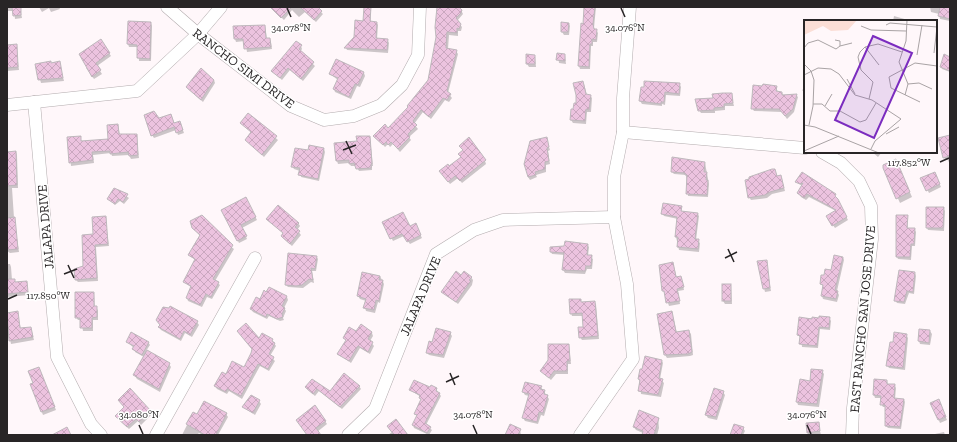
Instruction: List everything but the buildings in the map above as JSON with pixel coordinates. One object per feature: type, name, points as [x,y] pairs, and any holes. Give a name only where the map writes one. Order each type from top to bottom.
[{"type":"street","name":"RANCHO SIMI DRIVE","points":[[167,7],[198,34],[291,106],[324,120],[354,116],[381,105],[402,85],[418,54],[420,7]]},
{"type":"street","points":[[7,105],[136,91],[198,34],[221,7]]},
{"type":"street","points":[[580,435],[633,359],[626,284],[614,218],[614,177],[623,132],[623,98],[630,7]]},
{"type":"street","name":"JALAPA DRIVE","points":[[34,102],[57,357],[91,424],[101,435]]},
{"type":"street","points":[[623,132],[804,148]]},
{"type":"street","name":"EAST RANCHO SAN JOSE DRIVE","points":[[824,153],[841,163],[859,181],[871,206],[872,239],[853,408],[852,435]]},
{"type":"street","name":"JALAPA DRIVE","points":[[348,435],[375,409],[436,254],[474,230],[503,220],[614,218]]},
{"type":"street","points":[[156,435],[255,258]]}]
